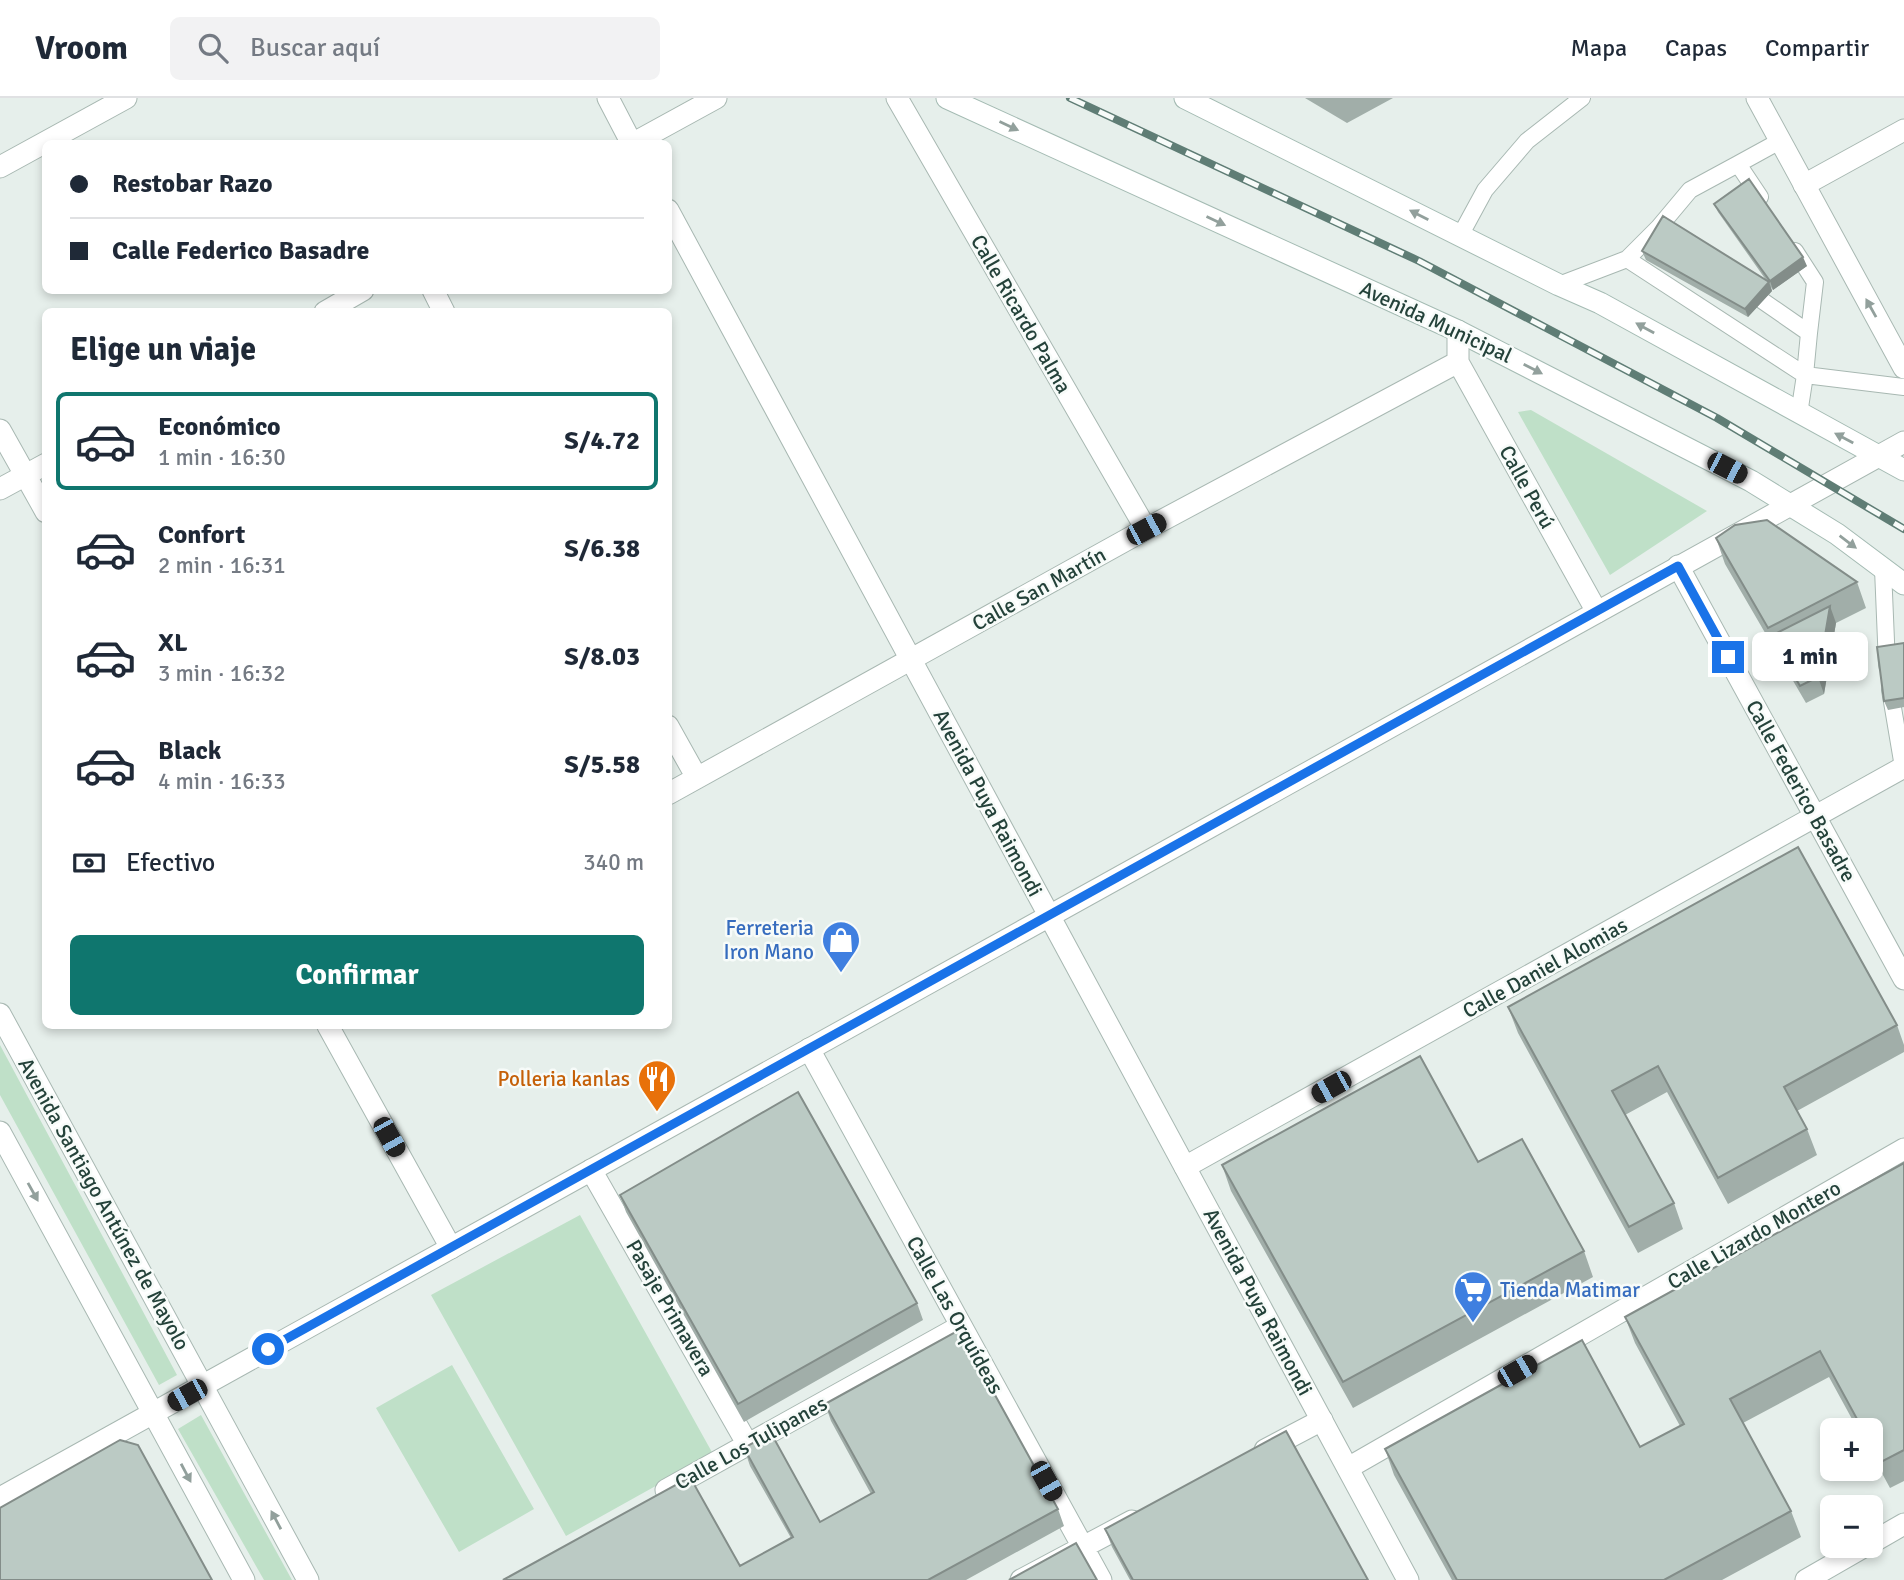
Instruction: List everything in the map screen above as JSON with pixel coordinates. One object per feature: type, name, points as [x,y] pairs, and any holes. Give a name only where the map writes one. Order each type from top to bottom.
[{"type":"street","points":[[49,140],[125,98]]},
{"type":"street","points":[[608,98],[630,140]]},
{"type":"street","points":[[638,140],[716,98]]},
{"type":"street","name":"Calle Ricardo Palma","points":[[897,98],[1146,529]]},
{"type":"street","name":"Avenida Municipal","points":[[947,98],[1458,331],[1751,481],[1836,534],[1904,584]]},
{"type":"street","points":[[1185,98],[1600,303],[1904,470]]},
{"type":"street","points":[[1757,98],[1904,368]]},
{"type":"street","points":[[1804,184],[1904,130]]},
{"type":"street","points":[[0,167],[42,144]]},
{"type":"street","name":"Avenida Puya Raimondi","points":[[672,217],[1409,1580]]},
{"type":"street","points":[[332,308],[356,294]]},
{"type":"street","points":[[1458,331],[1458,362]]},
{"type":"street","name":"Calle San Martín","points":[[672,792],[1146,529],[1458,362]]},
{"type":"street","name":"Calle Perú","points":[[1458,362],[1597,611]]},
{"type":"street","points":[[0,430],[42,505]]},
{"type":"street","points":[[0,1498],[1904,442]]},
{"type":"street","points":[[0,489],[42,466]]},
{"type":"street","name":"Calle Federico Basadre","points":[[1678,566],[1904,979]]},
{"type":"street","points":[[672,733],[697,778]]},
{"type":"street","name":"Calle Daniel Alomias","points":[[1185,1167],[1904,767]]},
{"type":"street","name":"Avenida Santiago Antúnez de Mayolo","points":[[0,1014],[308,1580]]},
{"type":"street","points":[[330,1029],[451,1248]]},
{"type":"street","name":"Calle Las Orquídeas","points":[[809,1049],[1101,1580]]},
{"type":"street","points":[[0,1132],[244,1580]]},
{"type":"street","name":"Calle Lizardo Montero","points":[[1348,1468],[1904,1149]]},
{"type":"street","name":"Pasaje Primavera","points":[[591,1170],[748,1445]]},
{"type":"street","name":"Calle Los Tulipanes","points":[[651,1499],[961,1326]]},
{"type":"street","points":[[1250,1458],[1322,1419]]},
{"type":"street","points":[[1021,1580],[1154,1509]]},
{"type":"street","points":[[1883,1536],[1904,1524]]},
{"type":"street","points":[[1806,1580],[1844,1558]]},
{"type":"lane","points":[[1460,236],[1485,190],[1527,141],[1582,98]]},
{"type":"lane","points":[[1559,285],[1627,259],[1690,190],[1780,141]]},
{"type":"lane","points":[[1738,164],[1766,207]]},
{"type":"lane","points":[[1658,227],[1680,242]]},
{"type":"lane","points":[[1787,239],[1815,282],[1799,414]]},
{"type":"lane","points":[[1627,259],[1805,375],[1904,387]]},
{"type":"lane","points":[[1734,280],[1809,333]]},
{"type":"lane","points":[[1883,569],[1887,672],[1904,767]]},
{"type":"green space","points":[[1531,410],[1707,511],[1610,575],[1518,412]]},
{"type":"green space","points":[[0,1045],[177,1375],[159,1385],[0,1095]]},
{"type":"green space","points":[[580,1215],[713,1454],[566,1536],[431,1295]]},
{"type":"green space","points":[[452,1365],[534,1509],[459,1552],[376,1408]]},
{"type":"green space","points":[[201,1415],[292,1580],[264,1580],[178,1429]]},
{"type":"building","points":[[1749,179],[1803,257],[1770,281],[1714,204]]},
{"type":"building","points":[[1663,216],[1769,282],[1745,309],[1642,251]]},
{"type":"building","points":[[1767,520],[1857,582],[1768,628],[1716,538],[1735,525]]},
{"type":"building","points":[[1830,606],[1818,677],[1800,686],[1771,636]]},
{"type":"building","points":[[1904,643],[1904,698],[1884,701],[1877,647]]},
{"type":"building","points":[[1798,847],[1897,1025],[1784,1087],[1807,1129],[1718,1178],[1658,1066],[1612,1091],[1674,1203],[1629,1227],[1508,1007]]},
{"type":"building","points":[[1420,1056],[1478,1162],[1522,1139],[1584,1251],[1343,1382],[1222,1165]]},
{"type":"building","points":[[798,1092],[917,1303],[738,1404],[620,1195]]},
{"type":"building","points":[[1904,1163],[1904,1450],[1883,1461],[1883,1418],[1856,1418],[1820,1351],[1730,1399],[1791,1511],[1664,1580],[1457,1580],[1385,1449],[1582,1340],[1640,1447],[1684,1424],[1625,1317]]},
{"type":"building","points":[[959,1330],[1058,1509],[928,1580],[503,1580],[690,1477],[740,1566],[793,1537],[744,1448],[771,1433],[820,1522],[874,1492],[825,1404]]},
{"type":"building","points":[[1286,1431],[1368,1580],[1133,1580],[1105,1529]]},
{"type":"building","points":[[120,1440],[138,1445],[212,1580],[0,1580],[0,1508]]},
{"type":"building","points":[[1076,1543],[1097,1580],[1009,1580]]},
{"type":"railway","points":[[1070,98],[1419,261],[1717,418],[1904,529]]},
{"type":"place","name":"Ferreteria Iron Mano","points":[[841,974]]},
{"type":"place","name":"Polleria kanlas","points":[[657,1113]]},
{"type":"place","name":"Tienda Matimar","points":[[1473,1324]]},
{"type":"route","points":[[268,1349],[1678,566],[1728,657]]}]
